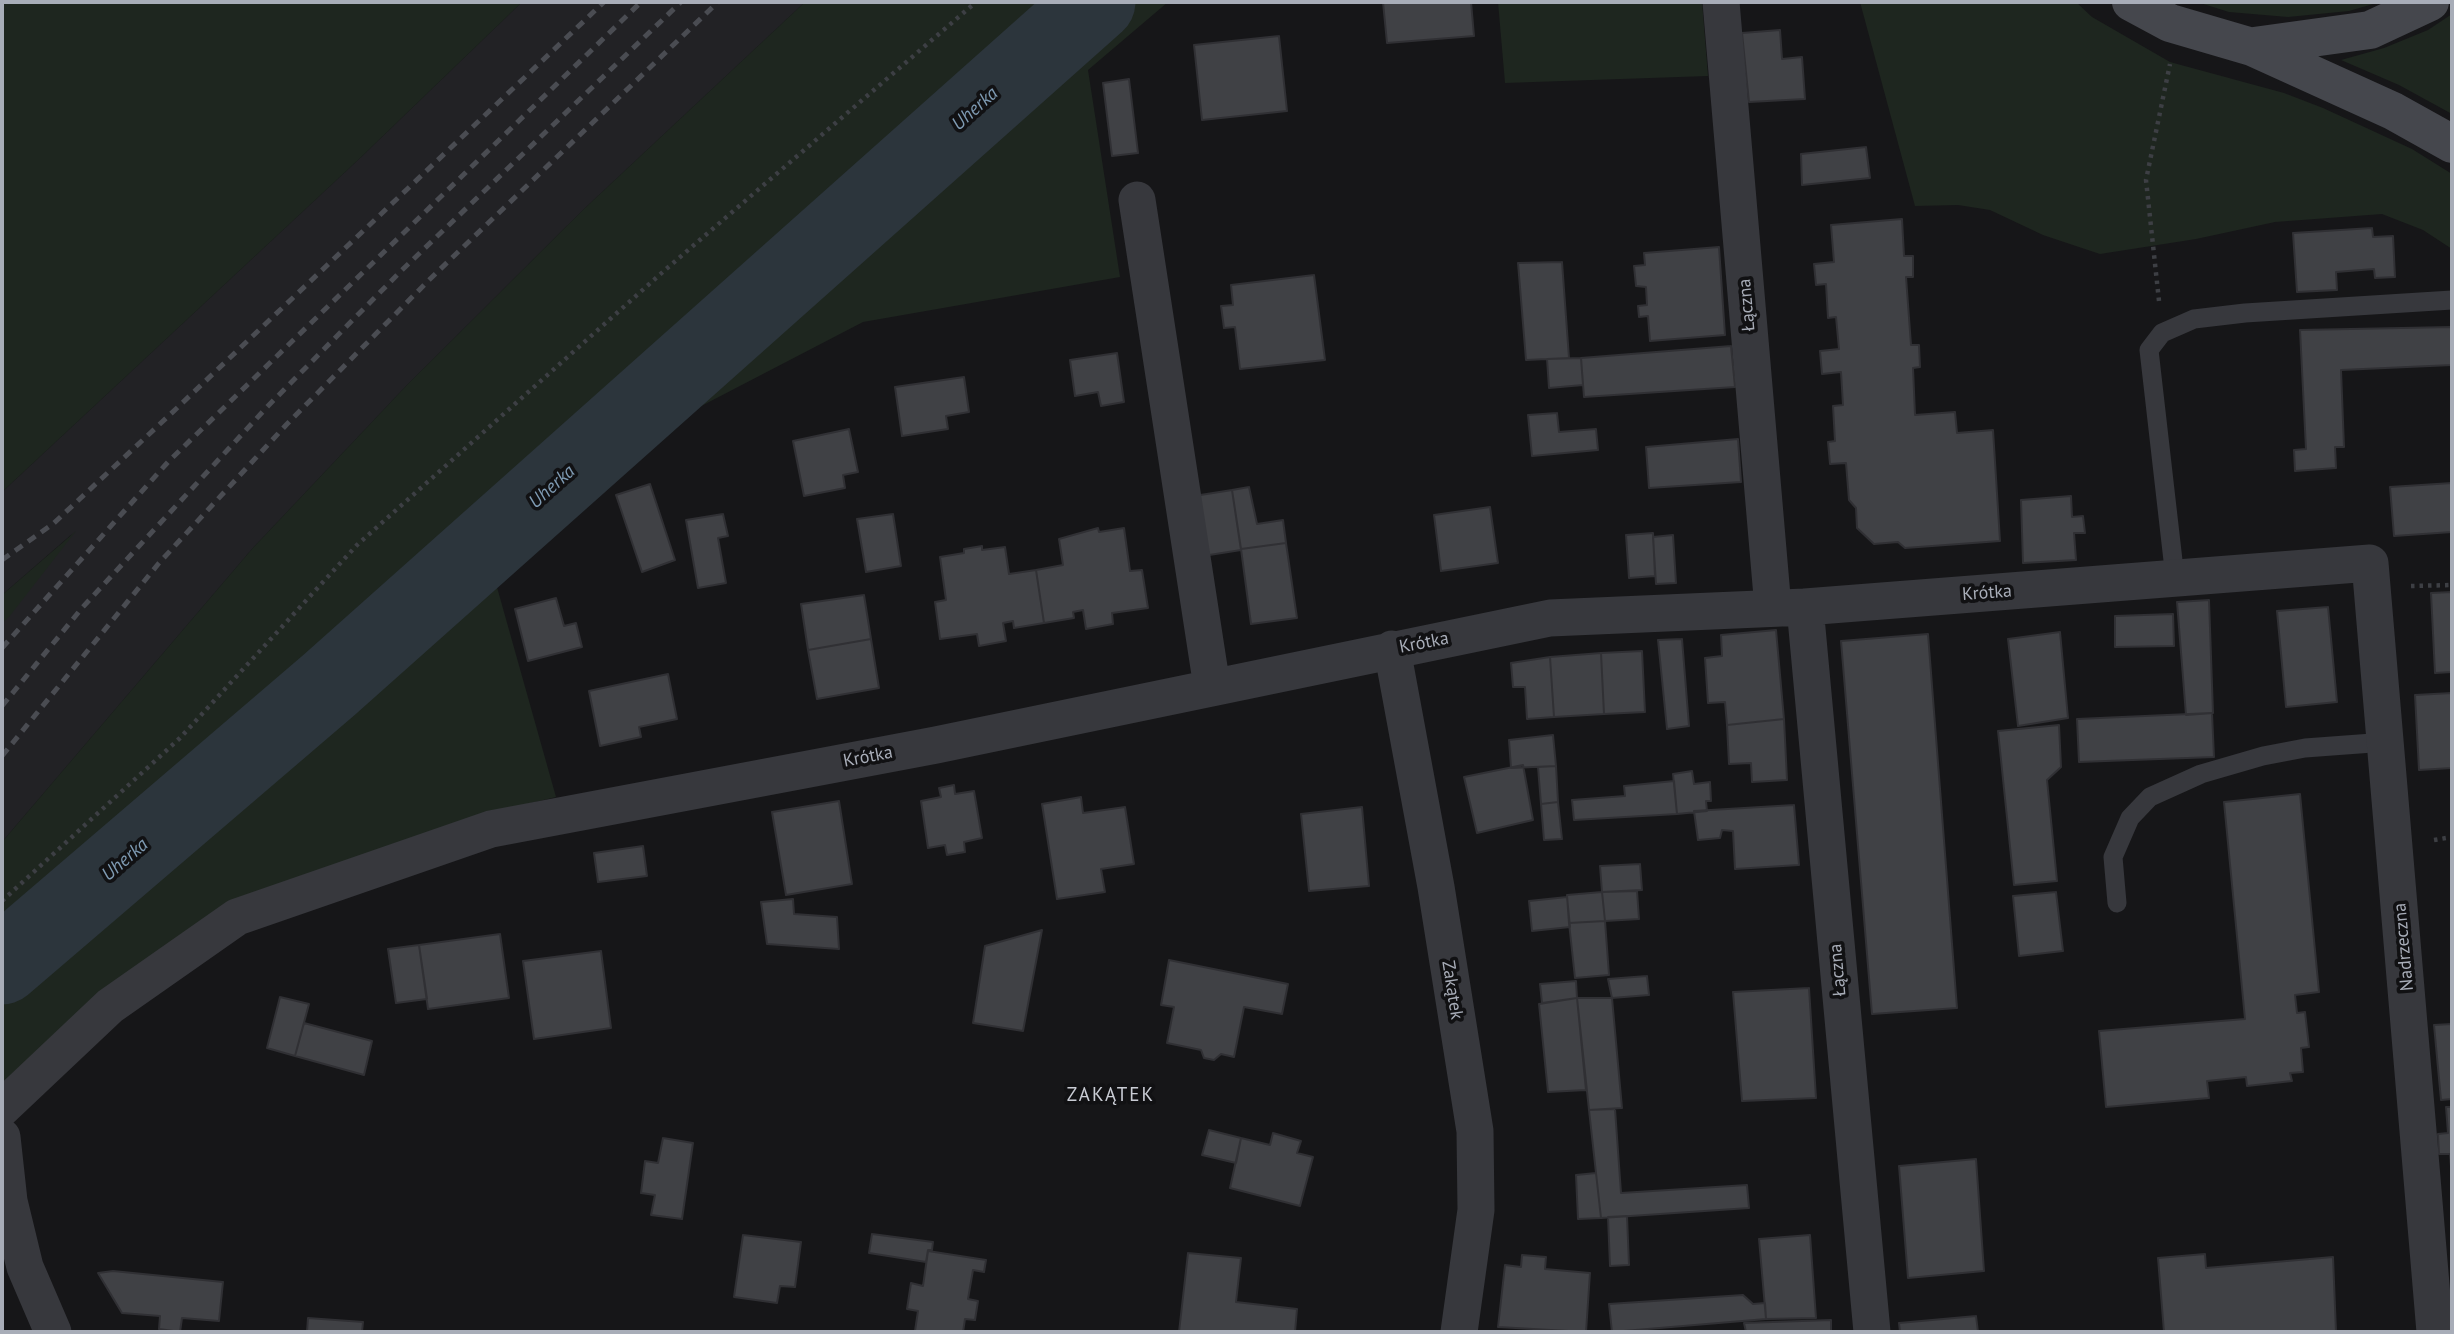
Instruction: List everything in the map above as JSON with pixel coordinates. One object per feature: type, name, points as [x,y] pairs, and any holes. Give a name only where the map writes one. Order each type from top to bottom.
[{"type":"main road","points":[[2131,2],[2170,23],[2252,47],[2393,111],[2452,144]]},
{"type":"main road","points":[[2252,47],[2319,40],[2370,30],[2430,2]]},
{"type":"street","name":"Łączna","points":[[1721,2],[1872,1332]]},
{"type":"street","points":[[1137,200],[1212,687]]},
{"type":"street","name":"Krótka","points":[[2,1108],[110,1006],[237,917],[491,829],[936,745],[1550,618],[1789,608],[2370,563]]},
{"type":"street","name":"Nadrzeczna","points":[[2370,563],[2435,1332]]},
{"type":"street","name":"Zakątek","points":[[1392,649],[1436,887],[1475,1130],[1476,1210],[1460,1332]]},
{"type":"street","points":[[2,1137],[9,1201],[25,1267],[53,1332]]},
{"type":"lane","points":[[2175,578],[2149,350],[2162,333],[2194,319],[2452,299]]},
{"type":"lane","points":[[2117,903],[2113,857],[2130,818],[2150,797],[2201,774],[2263,756],[2305,748],[2386,742]]},
{"type":"path","points":[[2,901],[180,738],[357,545],[665,270],[976,2]]},
{"type":"path","points":[[2162,333],[2146,180],[2170,62]]},
{"type":"path","points":[[2407,586],[2452,585]]},
{"type":"shaded area","points":[[2,2],[522,2],[358,160],[2,492]]},
{"type":"shaded area","points":[[522,2],[805,2],[584,209],[407,385],[252,549],[2,842],[2,623],[72,534],[2,595],[2,492],[358,160]]},
{"type":"shaded area","points":[[805,2],[1168,2],[1088,70],[1120,277],[863,322],[659,428],[493,573],[556,797],[494,812],[272,892],[2,1092],[2,842],[252,549],[407,385],[584,209]]},
{"type":"shaded area","points":[[1498,2],[1702,2],[1708,76],[1505,83]]},
{"type":"shaded area","points":[[1860,2],[2076,2],[2092,17],[2170,62],[2284,93],[2323,108],[2412,149],[2452,174],[2452,249],[2423,230],[2382,214],[2275,222],[2196,239],[2100,254],[2043,235],[1990,210],[1958,205],[1915,206]]},
{"type":"shaded area","points":[[2197,2],[2380,2],[2349,11],[2288,17],[2229,12]]},
{"type":"shaded area","points":[[2452,14],[2452,114],[2399,85],[2341,60],[2384,48],[2428,30]]},
{"type":"shaded area","points":[[76,531],[9,617],[2,623],[2,595]]},
{"type":"building","points":[[1383,2],[1471,2],[1474,36],[1387,43]]},
{"type":"building","points":[[1780,30],[1782,59],[1802,57],[1805,99],[1749,102],[1742,33]]},
{"type":"building","points":[[1279,36],[1287,111],[1202,120],[1194,45]]},
{"type":"building","points":[[1129,79],[1138,153],[1112,156],[1103,83]]},
{"type":"building","points":[[1866,147],[1870,178],[1802,185],[1801,154]]},
{"type":"building","points":[[1902,219],[1904,256],[1913,256],[1913,277],[1906,277],[1911,345],[1919,345],[1920,367],[1913,368],[1915,415],[1955,412],[1957,433],[1993,430],[2000,541],[1905,548],[1898,542],[1874,544],[1857,528],[1856,508],[1849,500],[1846,463],[1830,464],[1828,442],[1835,441],[1833,406],[1843,405],[1841,372],[1822,374],[1820,351],[1839,349],[1836,317],[1828,318],[1826,284],[1816,285],[1814,264],[1834,262],[1831,225]]},
{"type":"building","points":[[2372,228],[2373,237],[2393,236],[2395,277],[2375,278],[2374,269],[2336,272],[2337,290],[2297,292],[2293,233]]},
{"type":"building","points":[[1719,247],[1725,335],[1650,341],[1648,316],[1639,317],[1638,306],[1647,305],[1646,287],[1636,286],[1634,266],[1645,265],[1644,253]]},
{"type":"building","points":[[1562,262],[1569,358],[1526,360],[1518,263]]},
{"type":"building","points":[[1314,275],[1325,360],[1240,369],[1235,327],[1224,328],[1221,306],[1233,305],[1231,285]]},
{"type":"building","points":[[2452,327],[2452,365],[2341,370],[2344,447],[2335,447],[2336,468],[2295,471],[2294,450],[2306,449],[2300,330]]},
{"type":"building","points":[[1731,346],[1735,387],[1584,397],[1581,358]]},
{"type":"building","points":[[1117,353],[1124,402],[1101,406],[1098,392],[1075,396],[1070,360]]},
{"type":"building","points":[[1581,358],[1583,385],[1549,388],[1547,359]]},
{"type":"building","points":[[964,377],[969,412],[946,416],[948,429],[902,436],[895,387]]},
{"type":"building","points":[[1557,413],[1559,432],[1596,429],[1598,450],[1532,456],[1528,415]]},
{"type":"building","points":[[849,429],[858,472],[843,475],[845,488],[804,496],[793,441]]},
{"type":"building","points":[[1738,439],[1741,482],[1649,488],[1646,447]]},
{"type":"building","points":[[2452,483],[2452,532],[2394,536],[2390,487]]},
{"type":"building","points":[[650,484],[675,560],[642,572],[616,495]]},
{"type":"building","points":[[1249,487],[1257,524],[1283,520],[1286,543],[1241,549],[1232,490]]},
{"type":"building","points":[[1232,490],[1241,550],[1203,556],[1194,496]]},
{"type":"building","points":[[2071,496],[2072,517],[2083,516],[2085,533],[2074,533],[2076,560],[2023,563],[2021,500]]},
{"type":"building","points":[[1490,507],[1498,563],[1441,571],[1434,515]]},
{"type":"building","points":[[723,514],[728,536],[718,538],[726,583],[698,588],[686,520]]},
{"type":"building","points":[[893,514],[901,566],[866,572],[857,519]]},
{"type":"building","points":[[1098,528],[1099,532],[1124,528],[1130,571],[1142,570],[1148,608],[1112,613],[1113,624],[1086,629],[1083,610],[1073,612],[1074,618],[1044,623],[1036,570],[1063,565],[1059,539]]},
{"type":"building","points":[[1653,533],[1655,576],[1629,578],[1626,535]]},
{"type":"building","points":[[1673,535],[1676,583],[1656,584],[1653,537]]},
{"type":"building","points":[[1286,543],[1297,618],[1251,624],[1241,549]]},
{"type":"building","points":[[982,546],[982,550],[1005,547],[1009,574],[1036,570],[1044,623],[1014,628],[1013,621],[1003,623],[1006,641],[979,646],[977,634],[940,639],[935,602],[946,600],[940,557],[964,553],[964,549]]},
{"type":"building","points":[[2452,592],[2452,672],[2435,673],[2431,593]]},
{"type":"building","points":[[864,595],[871,639],[808,650],[801,604]]},
{"type":"building","points":[[556,598],[564,626],[576,623],[582,647],[528,661],[515,609]]},
{"type":"building","points":[[2209,600],[2213,713],[2186,715],[2177,602]]},
{"type":"building","points":[[2328,607],[2337,702],[2286,707],[2277,611]]},
{"type":"building","points":[[2173,614],[2174,646],[2115,647],[2115,616]]},
{"type":"building","points":[[1776,630],[1784,719],[1727,725],[1725,702],[1708,703],[1705,658],[1722,656],[1721,635]]},
{"type":"building","points":[[2060,632],[2068,718],[2018,726],[2008,639]]},
{"type":"building","points":[[1928,634],[1957,1008],[1872,1014],[1841,641]]},
{"type":"building","points":[[871,639],[879,688],[817,699],[808,650]]},
{"type":"building","points":[[1682,639],[1689,726],[1667,729],[1658,640]]},
{"type":"building","points":[[1642,651],[1645,712],[1604,714],[1601,653]]},
{"type":"building","points":[[1601,653],[1604,714],[1554,717],[1550,657]]},
{"type":"building","points":[[1550,657],[1554,717],[1527,719],[1525,687],[1513,687],[1511,663]]},
{"type":"building","points":[[668,674],[677,719],[639,727],[641,737],[600,746],[589,691]]},
{"type":"building","points":[[2452,693],[2452,768],[2419,770],[2415,695]]},
{"type":"building","points":[[2212,713],[2214,757],[2079,762],[2077,719]]},
{"type":"building","points":[[1784,719],[1787,780],[1752,782],[1751,763],[1729,764],[1727,725]]},
{"type":"building","points":[[2059,725],[2061,767],[2047,780],[2057,881],[2014,885],[1998,731]]},
{"type":"building","points":[[1553,735],[1556,766],[1511,768],[1509,740]]},
{"type":"building","points":[[1523,765],[1533,820],[1477,833],[1464,777]]},
{"type":"building","points":[[1556,766],[1558,802],[1541,804],[1538,767]]},
{"type":"building","points":[[1692,771],[1694,784],[1710,782],[1711,801],[1706,801],[1707,811],[1677,814],[1673,774]]},
{"type":"building","points":[[1674,781],[1677,814],[1574,820],[1572,800],[1625,796],[1624,786]]},
{"type":"building","points":[[954,785],[955,794],[974,791],[982,838],[964,842],[965,852],[947,855],[945,845],[928,848],[921,801],[941,797],[939,788]]},
{"type":"building","points":[[2300,794],[2319,992],[2295,995],[2297,1013],[2305,1012],[2309,1047],[2301,1048],[2303,1072],[2290,1073],[2292,1081],[2247,1086],[2246,1077],[2207,1081],[2209,1098],[2106,1107],[2099,1031],[2245,1019],[2224,802]]},
{"type":"building","points":[[1081,797],[1083,813],[1125,807],[1134,864],[1101,869],[1105,892],[1057,899],[1042,804]]},
{"type":"building","points":[[839,801],[852,884],[786,895],[772,812]]},
{"type":"building","points":[[1558,802],[1562,839],[1544,840],[1541,804]]},
{"type":"building","points":[[1794,805],[1799,865],[1735,869],[1733,831],[1722,830],[1720,838],[1698,840],[1694,811]]},
{"type":"building","points":[[1362,807],[1369,886],[1309,891],[1301,814]]},
{"type":"building","points":[[643,846],[647,876],[598,882],[594,853]]},
{"type":"building","points":[[1640,864],[1642,890],[1602,892],[1600,866]]},
{"type":"building","points":[[1637,891],[1639,919],[1605,921],[1602,892]]},
{"type":"building","points":[[1602,892],[1605,921],[1569,923],[1567,895]]},
{"type":"building","points":[[2056,892],[2063,951],[2019,956],[2013,896]]},
{"type":"building","points":[[1567,897],[1570,927],[1532,931],[1529,901]]},
{"type":"building","points":[[793,899],[794,914],[837,917],[839,949],[767,944],[761,902]]},
{"type":"building","points":[[1605,921],[1609,975],[1575,978],[1569,923]]},
{"type":"building","points":[[1042,930],[1023,1031],[973,1023],[985,946]]},
{"type":"building","points":[[500,934],[509,998],[428,1009],[419,945]]},
{"type":"building","points":[[419,945],[427,999],[396,1003],[388,949]]},
{"type":"building","points":[[601,951],[611,1028],[534,1039],[523,961]]},
{"type":"building","points":[[1169,960],[1288,984],[1282,1014],[1244,1007],[1234,1057],[1221,1054],[1214,1060],[1204,1058],[1201,1050],[1167,1043],[1174,1007],[1161,1005]]},
{"type":"building","points":[[1647,976],[1649,995],[1612,998],[1608,979]]},
{"type":"building","points":[[1576,981],[1577,998],[1542,1003],[1540,984]]},
{"type":"building","points":[[1809,988],[1816,1098],[1742,1101],[1733,992]]},
{"type":"building","points":[[280,997],[309,1004],[295,1056],[267,1048]]},
{"type":"building","points":[[1577,998],[1612,998],[1622,1108],[1589,1110]]},
{"type":"building","points":[[1577,998],[1586,1090],[1548,1092],[1539,1004]]},
{"type":"building","points":[[304,1023],[372,1041],[364,1075],[295,1056]]},
{"type":"building","points":[[2452,1024],[2452,1099],[2441,1100],[2434,1025]]},
{"type":"building","points":[[2446,1107],[2452,1107],[2452,1179],[2450,1154],[2439,1154],[2438,1134],[2448,1133]]},
{"type":"building","points":[[1615,1109],[1621,1193],[1747,1185],[1749,1208],[1601,1218],[1589,1110]]},
{"type":"building","points":[[1209,1130],[1241,1138],[1236,1163],[1202,1155]]},
{"type":"building","points":[[1273,1133],[1301,1141],[1297,1153],[1313,1157],[1300,1206],[1230,1188],[1241,1138],[1270,1145]]},
{"type":"building","points":[[663,1138],[693,1143],[682,1219],[651,1215],[655,1195],[641,1193],[645,1161],[658,1163]]},
{"type":"building","points":[[1976,1159],[1984,1271],[1908,1278],[1899,1166]]},
{"type":"building","points":[[1596,1173],[1601,1218],[1578,1219],[1576,1175]]},
{"type":"building","points":[[1627,1216],[1629,1265],[1610,1266],[1608,1217]]},
{"type":"building","points":[[872,1234],[933,1242],[932,1250],[928,1250],[926,1262],[869,1253]]},
{"type":"building","points":[[743,1235],[801,1242],[795,1287],[780,1286],[777,1303],[734,1297]]},
{"type":"building","points":[[1810,1235],[1816,1318],[1766,1319],[1759,1239]]},
{"type":"building","points":[[928,1251],[986,1260],[984,1272],[973,1270],[968,1299],[978,1301],[975,1320],[965,1319],[963,1332],[915,1331],[918,1311],[907,1309],[911,1283],[923,1286]]},
{"type":"building","points":[[1188,1253],[1241,1258],[1236,1302],[1297,1309],[1295,1332],[1179,1332]]},
{"type":"building","points":[[2205,1254],[2206,1268],[2333,1257],[2336,1332],[2164,1332],[2158,1258]]},
{"type":"building","points":[[1522,1255],[1546,1257],[1545,1269],[1590,1273],[1586,1332],[1498,1327],[1505,1265],[1521,1267]]},
{"type":"building","points":[[113,1271],[223,1282],[219,1321],[182,1318],[180,1332],[159,1329],[160,1316],[122,1313],[98,1273]]},
{"type":"building","points":[[1743,1295],[1753,1304],[1765,1303],[1766,1319],[1612,1332],[1609,1304]]},
{"type":"building","points":[[1976,1316],[1978,1332],[1900,1332],[1899,1323]]},
{"type":"building","points":[[308,1318],[363,1322],[362,1332],[307,1332]]},
{"type":"building","points":[[1831,1320],[1831,1332],[1746,1332],[1744,1323]]},
{"type":"waterway","name":"Uherka","points":[[2,965],[329,685],[1096,2]]},
{"type":"railway","points":[[2,560],[54,523],[604,2]]},
{"type":"railway","points":[[2,648],[168,462],[641,2]]},
{"type":"railway","points":[[2,706],[82,608],[268,406],[400,272],[681,2]]},
{"type":"railway","points":[[2,756],[159,563],[287,424],[429,280],[718,2]]},
{"type":"district","name":"ZAKĄTEK","points":[[1111,1096]]}]
